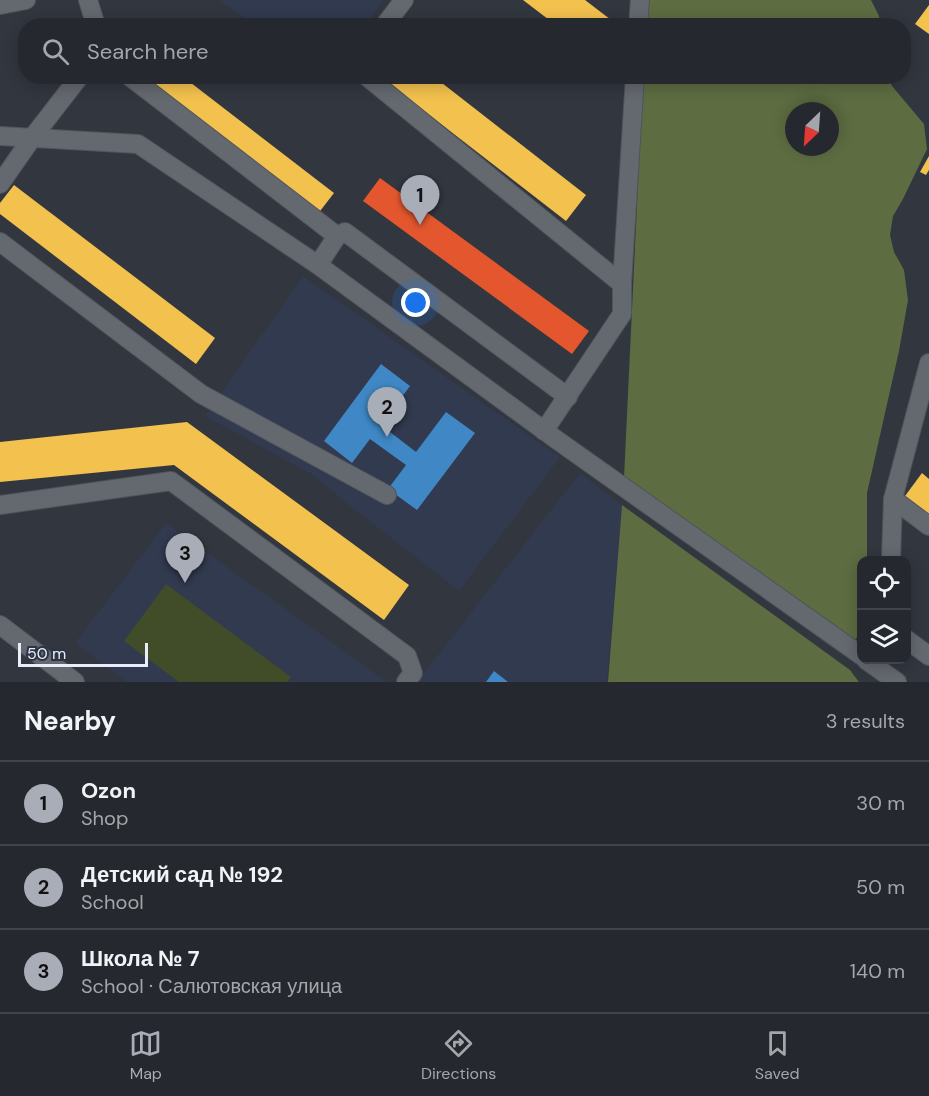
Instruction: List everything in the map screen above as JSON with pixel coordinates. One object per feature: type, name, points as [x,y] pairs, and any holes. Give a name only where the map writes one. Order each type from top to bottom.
[{"type":"street","points":[[0,5],[26,0]]},
{"type":"street","points":[[88,0],[94,18]]},
{"type":"street","points":[[390,18],[404,0]]},
{"type":"street","points":[[639,18],[640,0]]},
{"type":"street","points":[[0,183],[74,84]]},
{"type":"street","points":[[139,84],[337,236]]},
{"type":"street","points":[[376,84],[622,284]]},
{"type":"street","points":[[544,431],[622,314],[634,84]]},
{"type":"street","points":[[0,136],[138,144],[318,265],[544,431],[857,653]]},
{"type":"street","points":[[318,265],[337,236],[345,232],[568,397]]},
{"type":"street","points":[[0,242],[201,394],[387,495]]},
{"type":"street","points":[[891,556],[893,499],[929,366]]},
{"type":"street","points":[[0,505],[171,481],[407,656],[413,673],[406,682]]},
{"type":"street","points":[[893,499],[929,526]]},
{"type":"street","points":[[0,625],[75,682]]},
{"type":"street","points":[[911,643],[929,656]]},
{"type":"street","points":[[872,664],[890,675]]},
{"type":"shaded area","points":[[219,0],[384,0],[371,18],[243,18]]},
{"type":"shaded area","points":[[303,276],[560,457],[459,591],[313,475],[205,416]]},
{"type":"shaded area","points":[[580,473],[622,505],[607,682],[417,682]]},
{"type":"shaded area","points":[[166,523],[387,682],[127,682],[75,643]]},
{"type":"green space","points":[[647,0],[871,0],[879,18],[646,18]]},
{"type":"green space","points":[[643,84],[891,84],[924,124],[927,149],[893,216],[890,235],[894,252],[904,270],[908,300],[867,493],[867,556],[857,556],[857,638],[851,643],[624,478]]},
{"type":"green space","points":[[622,505],[850,670],[859,682],[608,682]]},
{"type":"green space","points":[[166,584],[291,677],[287,682],[179,682],[124,641]]},
{"type":"building: Homes","points":[[523,0],[585,0],[609,18],[547,18]]},
{"type":"building: Homes","points":[[929,5],[929,34],[915,24]]},
{"type":"building: Homes","points":[[146,84],[192,84],[334,193],[317,215]]},
{"type":"building: Homes","points":[[389,84],[443,84],[586,195],[566,221]]},
{"type":"building: Homes","points":[[929,156],[929,170],[926,175],[920,172]]},
{"type":"building: Homes","points":[[14,185],[215,338],[196,364],[0,214],[0,203]]},
{"type":"building: Homes","points":[[187,422],[409,585],[384,620],[174,465],[0,482],[0,442]]},
{"type":"building: Homes","points":[[922,473],[929,479],[929,515],[905,496]]},
{"type":"building: Shops","points":[[380,178],[589,331],[572,354],[363,201]]},
{"type":"building: Schools","points":[[381,364],[410,386],[381,425],[416,452],[446,412],[475,433],[417,510],[388,489],[406,465],[370,439],[352,463],[324,441]]},
{"type":"building: Schools","points":[[494,671],[508,682],[486,682]]},
{"type":"place","name":"Ozon","points":[[420,225]]},
{"type":"place","name":"Детский сад № 192","points":[[387,437]]},
{"type":"place","name":"Школа № 7","points":[[185,583]]}]
